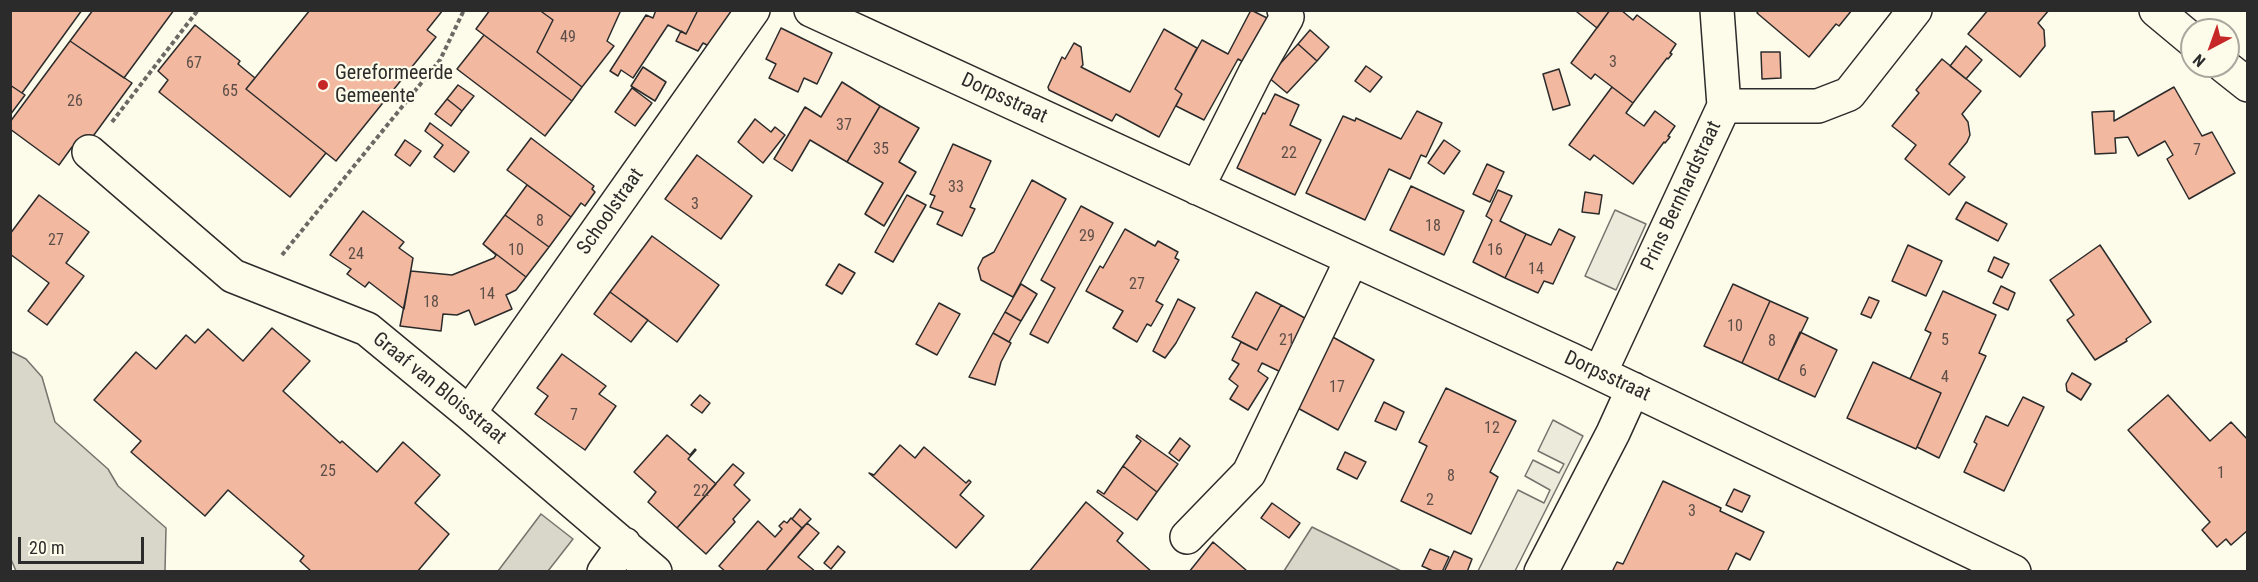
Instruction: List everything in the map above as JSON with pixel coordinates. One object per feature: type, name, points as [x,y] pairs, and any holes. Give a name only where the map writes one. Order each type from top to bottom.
[{"type":"street","name":"Schoolstraat","points":[[469,413],[753,10]]},
{"type":"street","name":"Dorpsstraat","points":[[811,10],[1599,373],[2014,572]]},
{"type":"street","points":[[1197,188],[1255,73],[1287,17],[1284,10]]},
{"type":"street","name":"Prins Bernhardstraat","points":[[1599,373],[1724,106],[1717,10]]},
{"type":"street","points":[[1724,106],[1818,106],[1849,94],[1915,10]]},
{"type":"street","points":[[2156,10],[2180,30]]},
{"type":"street","name":"Graaf van Bloisstraat","points":[[89,152],[233,276],[367,329],[655,572]]},
{"type":"street","points":[[1187,537],[1249,473],[1352,259]]},
{"type":"street","points":[[1541,572],[1613,433],[1632,389]]},
{"type":"street","points":[[604,572],[624,544]]},
{"type":"path","points":[[89,152],[198,10]]},
{"type":"path","points":[[256,285],[440,60],[464,10]]},
{"type":"shaded area","points":[[1615,210],[1646,224],[1616,290],[1585,276]]},
{"type":"shaded area","points":[[10,351],[26,359],[42,377],[55,422],[108,469],[118,486],[166,528],[165,571],[16,571],[10,557]]},
{"type":"shaded area","points":[[1553,420],[1583,436],[1515,571],[1478,571],[1518,490],[1544,503],[1550,490],[1525,476],[1533,460],[1559,473],[1564,464],[1538,451]]},
{"type":"shaded area","points":[[541,514],[573,539],[548,571],[498,571]]},
{"type":"shaded area","points":[[1312,527],[1401,571],[1284,571]]},
{"type":"building","points":[[10,10],[82,10],[22,93],[10,85]]},
{"type":"building","points":[[93,10],[174,10],[124,78],[70,41]]},
{"type":"building","name":"Gereformeerde Gemeente","points":[[310,10],[443,10],[427,30],[436,37],[336,161],[246,89]]},
{"type":"building","points":[[490,10],[543,10],[542,12],[553,20],[537,52],[582,87],[572,101],[476,29]]},
{"type":"building","points":[[543,10],[621,10],[607,41],[614,46],[582,87],[537,52],[553,20],[542,12]]},
{"type":"building","points":[[656,10],[698,10],[686,34],[668,25],[633,78],[621,70],[618,76],[610,71],[646,15],[653,18]]},
{"type":"building","points":[[698,10],[733,10],[715,49],[703,43],[698,51],[676,41],[681,31],[686,34]]},
{"type":"building","points":[[1251,10],[1271,20],[1247,64],[1238,59],[1204,120],[1176,106],[1182,94],[1175,89],[1202,40],[1228,54]]},
{"type":"building","points":[[1578,10],[1610,10],[1597,28],[1577,12]]},
{"type":"building","points":[[1610,10],[1621,10],[1633,20],[1637,15],[1676,44],[1670,53],[1672,54],[1633,103],[1595,74],[1591,79],[1571,63]]},
{"type":"building","points":[[1759,10],[1852,10],[1839,26],[1836,24],[1809,57],[1757,13]]},
{"type":"building","points":[[1988,10],[2049,10],[2038,23],[2044,30],[2045,46],[2020,77],[1968,34]]},
{"type":"building","points":[[195,25],[240,61],[238,64],[255,78],[246,89],[326,153],[290,197],[159,92],[168,80],[158,71]]},
{"type":"building","points":[[781,28],[832,53],[817,84],[804,78],[798,92],[769,78],[776,64],[766,59]]},
{"type":"building","points":[[1164,29],[1197,48],[1175,89],[1182,94],[1159,137],[1116,114],[1112,121],[1049,90],[1048,87],[1062,57],[1065,59],[1074,43],[1081,47],[1083,65],[1081,67],[1130,92]]},
{"type":"building","points":[[1310,30],[1329,47],[1317,61],[1298,44]]},
{"type":"building","points":[[484,35],[572,101],[545,136],[457,69]]},
{"type":"building","points":[[70,41],[132,83],[80,154],[72,147],[59,165],[10,129],[10,122]]},
{"type":"building","points":[[1298,44],[1317,61],[1287,93],[1268,77]]},
{"type":"building","points":[[1966,46],[1982,60],[1966,79],[1950,66]]},
{"type":"building","points":[[1761,52],[1780,52],[1781,78],[1762,79]]},
{"type":"building","points":[[1942,59],[1981,91],[1962,114],[1968,122],[1970,135],[1949,164],[1965,177],[1949,195],[1905,159],[1916,145],[1892,126],[1919,93],[1916,90]]},
{"type":"building","points":[[1366,66],[1382,77],[1370,92],[1355,81]]},
{"type":"building","points":[[643,67],[666,82],[655,101],[631,86]]},
{"type":"building","points":[[1559,69],[1570,105],[1553,110],[1543,74]]},
{"type":"building","points":[[842,82],[880,106],[847,162],[810,140],[792,171],[774,159],[805,107],[821,117]]},
{"type":"building","points":[[10,85],[25,95],[10,115]]},
{"type":"building","points":[[458,85],[474,96],[462,111],[447,99]]},
{"type":"building","points":[[1612,87],[1633,103],[1626,113],[1644,126],[1655,111],[1675,126],[1668,136],[1670,137],[1633,184],[1594,155],[1590,160],[1569,145]]},
{"type":"building","points":[[2174,87],[2202,136],[2212,132],[2235,173],[2189,199],[2167,159],[2173,155],[2165,141],[2138,156],[2128,137],[2115,138],[2116,153],[2095,154],[2092,112],[2114,111],[2114,121]]},
{"type":"building","points":[[632,88],[652,103],[635,126],[615,112]]},
{"type":"building","points":[[1275,94],[1299,105],[1290,125],[1321,140],[1295,195],[1237,168],[1263,113],[1265,114]]},
{"type":"building","points":[[447,99],[462,111],[451,126],[435,114]]},
{"type":"building","points":[[880,106],[919,128],[899,162],[916,172],[884,226],[865,214],[883,183],[847,162]]},
{"type":"building","points":[[1417,111],[1442,123],[1426,157],[1421,155],[1410,179],[1389,169],[1365,220],[1306,193],[1343,116],[1355,121],[1356,118],[1401,139]]},
{"type":"building","points":[[755,119],[771,132],[775,127],[785,135],[763,163],[738,142]]},
{"type":"building","points":[[430,123],[469,152],[454,172],[434,157],[443,145],[425,131]]},
{"type":"building","points":[[531,138],[594,186],[592,189],[595,192],[585,206],[581,203],[571,217],[507,170]]},
{"type":"building","points":[[405,140],[421,151],[410,166],[395,155]]},
{"type":"building","points":[[1444,140],[1460,151],[1444,174],[1428,163]]},
{"type":"building","points":[[953,144],[991,161],[970,207],[975,209],[962,236],[937,224],[943,212],[930,207],[935,196],[930,194]]},
{"type":"building","points":[[697,155],[752,196],[721,239],[665,199]]},
{"type":"building","points":[[1487,164],[1504,172],[1490,202],[1473,194]]},
{"type":"building","points":[[1032,180],[1066,199],[1013,297],[981,280],[978,268],[983,258],[994,252]]},
{"type":"building","points":[[527,185],[571,217],[549,247],[505,215]]},
{"type":"building","points":[[1411,186],[1464,211],[1444,255],[1390,230]]},
{"type":"building","points":[[1498,190],[1512,196],[1500,221],[1526,234],[1505,278],[1473,262],[1492,220],[1486,216]]},
{"type":"building","points":[[1585,192],[1602,195],[1599,214],[1582,212]]},
{"type":"building","points":[[39,195],[89,232],[66,263],[84,276],[47,325],[28,311],[49,283],[10,254],[10,234]]},
{"type":"building","points":[[907,195],[926,205],[893,262],[875,252]]},
{"type":"building","points":[[1966,202],[2007,224],[1998,241],[1956,219]]},
{"type":"building","points":[[1081,206],[1113,223],[1048,343],[1030,334],[1055,288],[1041,280]]},
{"type":"building","points":[[363,211],[404,242],[399,248],[413,258],[404,309],[369,282],[365,287],[347,274],[351,269],[330,255]]},
{"type":"building","points":[[505,215],[549,247],[526,277],[483,244]]},
{"type":"building","points":[[1125,229],[1155,246],[1158,241],[1178,252],[1175,258],[1179,260],[1156,301],[1163,305],[1151,326],[1147,324],[1137,342],[1113,328],[1123,311],[1086,291],[1100,266],[1103,268]]},
{"type":"building","points":[[1559,229],[1575,237],[1553,284],[1544,281],[1538,293],[1505,278],[1526,234],[1551,245]]},
{"type":"building","points":[[652,236],[719,285],[677,342],[610,292]]},
{"type":"building","points":[[483,244],[526,277],[516,290],[506,295],[512,309],[475,325],[469,310],[457,315],[443,314],[441,331],[400,326],[411,271],[452,275],[494,258],[496,255]]},
{"type":"building","points":[[1908,245],[1942,261],[1926,296],[1892,281]]},
{"type":"building","points":[[2100,245],[2151,322],[2126,339],[2127,341],[2095,360],[2067,320],[2074,315],[2050,280]]},
{"type":"building","points":[[1994,257],[2009,264],[2002,278],[1988,271]]},
{"type":"building","points":[[839,264],[855,273],[842,294],[826,285]]},
{"type":"building","points":[[1021,284],[1037,294],[1021,321],[1005,312]]},
{"type":"building","points":[[1733,284],[1770,301],[1742,363],[1704,346]]},
{"type":"building","points":[[2001,286],[2015,293],[2008,310],[1993,303]]},
{"type":"building","points":[[1943,291],[1996,315],[1979,353],[1986,356],[1939,458],[1917,447],[1941,393],[1910,379],[1931,333],[1925,330]]},
{"type":"building","points":[[610,292],[648,320],[631,342],[594,314]]},
{"type":"building","points":[[1256,292],[1281,305],[1257,350],[1232,337]]},
{"type":"building","points":[[1869,297],[1879,301],[1871,318],[1861,314]]},
{"type":"building","points":[[1178,299],[1195,308],[1165,358],[1153,351]]},
{"type":"building","points":[[1770,301],[1808,318],[1778,380],[1742,363]]},
{"type":"building","points":[[939,303],[960,314],[937,355],[916,344]]},
{"type":"building","points":[[1281,305],[1314,323],[1285,374],[1262,363],[1258,371],[1268,378],[1248,410],[1230,399],[1238,386],[1229,379],[1239,364],[1232,360],[1241,342],[1257,350]]},
{"type":"building","points":[[1005,312],[1021,321],[1009,342],[993,333]]},
{"type":"building","points":[[272,328],[310,361],[283,391],[340,443],[342,441],[377,472],[403,442],[440,475],[415,503],[449,534],[417,572],[312,572],[300,561],[304,556],[228,490],[205,516],[131,452],[141,441],[94,400],[136,352],[156,369],[186,335],[195,343],[208,329],[243,361]]},
{"type":"building","points":[[1800,332],[1837,350],[1815,397],[1778,380]]},
{"type":"building","points":[[993,333],[1011,343],[1001,362],[995,385],[969,377]]},
{"type":"building","points":[[1331,336],[1374,360],[1338,430],[1294,406]]},
{"type":"building","points":[[562,354],[606,386],[599,394],[616,406],[585,450],[535,414],[548,396],[537,388]]},
{"type":"building","points":[[1873,362],[1941,393],[1916,449],[1847,418]]},
{"type":"building","points":[[2072,373],[2091,384],[2081,400],[2067,391],[2066,384]]},
{"type":"building","points":[[1446,388],[1516,421],[1490,472],[1498,477],[1471,534],[1401,501],[1427,446],[1419,442]]},
{"type":"building","points":[[700,395],[710,403],[702,413],[691,405]]},
{"type":"building","points":[[2168,395],[2210,441],[2231,422],[2248,440],[2248,530],[2231,545],[2226,539],[2217,547],[2202,530],[2210,522],[2128,430]]},
{"type":"building","points":[[2023,397],[2044,407],[2004,491],[1964,472],[1977,444],[1974,442],[1986,416],[2008,426]]},
{"type":"building","points":[[1384,402],[1404,412],[1396,430],[1375,421]]},
{"type":"building","points":[[667,435],[690,455],[696,450],[688,459],[716,484],[677,528],[648,502],[656,492],[634,472]]},
{"type":"building","points":[[1137,435],[1178,464],[1157,492],[1123,466],[1141,441],[1136,437]]},
{"type":"building","points":[[1180,438],[1190,446],[1179,461],[1169,453]]},
{"type":"building","points":[[900,445],[915,458],[924,447],[966,483],[969,480],[971,482],[960,495],[984,516],[956,548],[869,473],[874,475]]},
{"type":"building","points":[[1345,452],[1366,462],[1357,479],[1337,469]]},
{"type":"building","points":[[733,464],[744,473],[734,485],[750,500],[733,519],[735,522],[706,554],[677,528]]},
{"type":"building","points":[[1123,466],[1157,492],[1137,520],[1097,492],[1098,490],[1104,494]]},
{"type":"building","points":[[1663,481],[1721,508],[1720,511],[1764,532],[1750,560],[1736,553],[1727,572],[1612,572],[1617,562],[1623,564]]},
{"type":"building","points":[[1734,489],[1750,496],[1742,512],[1726,505]]},
{"type":"building","points":[[1086,502],[1123,533],[1117,541],[1152,572],[1029,572]]},
{"type":"building","points":[[1272,503],[1300,523],[1289,538],[1261,518]]},
{"type":"building","points":[[800,509],[811,519],[802,528],[792,519]]},
{"type":"building","points":[[791,518],[802,528],[765,572],[726,572],[719,566],[758,521],[775,537],[782,529],[779,526],[784,521],[787,523]]},
{"type":"building","points":[[807,523],[819,533],[798,557],[816,572],[765,572]]},
{"type":"building","points":[[1213,542],[1246,570],[1244,572],[1189,572]]},
{"type":"building","points":[[838,546],[845,552],[831,569],[824,563]]},
{"type":"building","points":[[1430,549],[1449,557],[1442,572],[1435,572],[1422,566]]},
{"type":"building","points":[[1454,551],[1472,559],[1467,572],[1444,572]]},
{"type":"place","name":"Gereformeerde Gemeente","points":[[323,85]]}]
